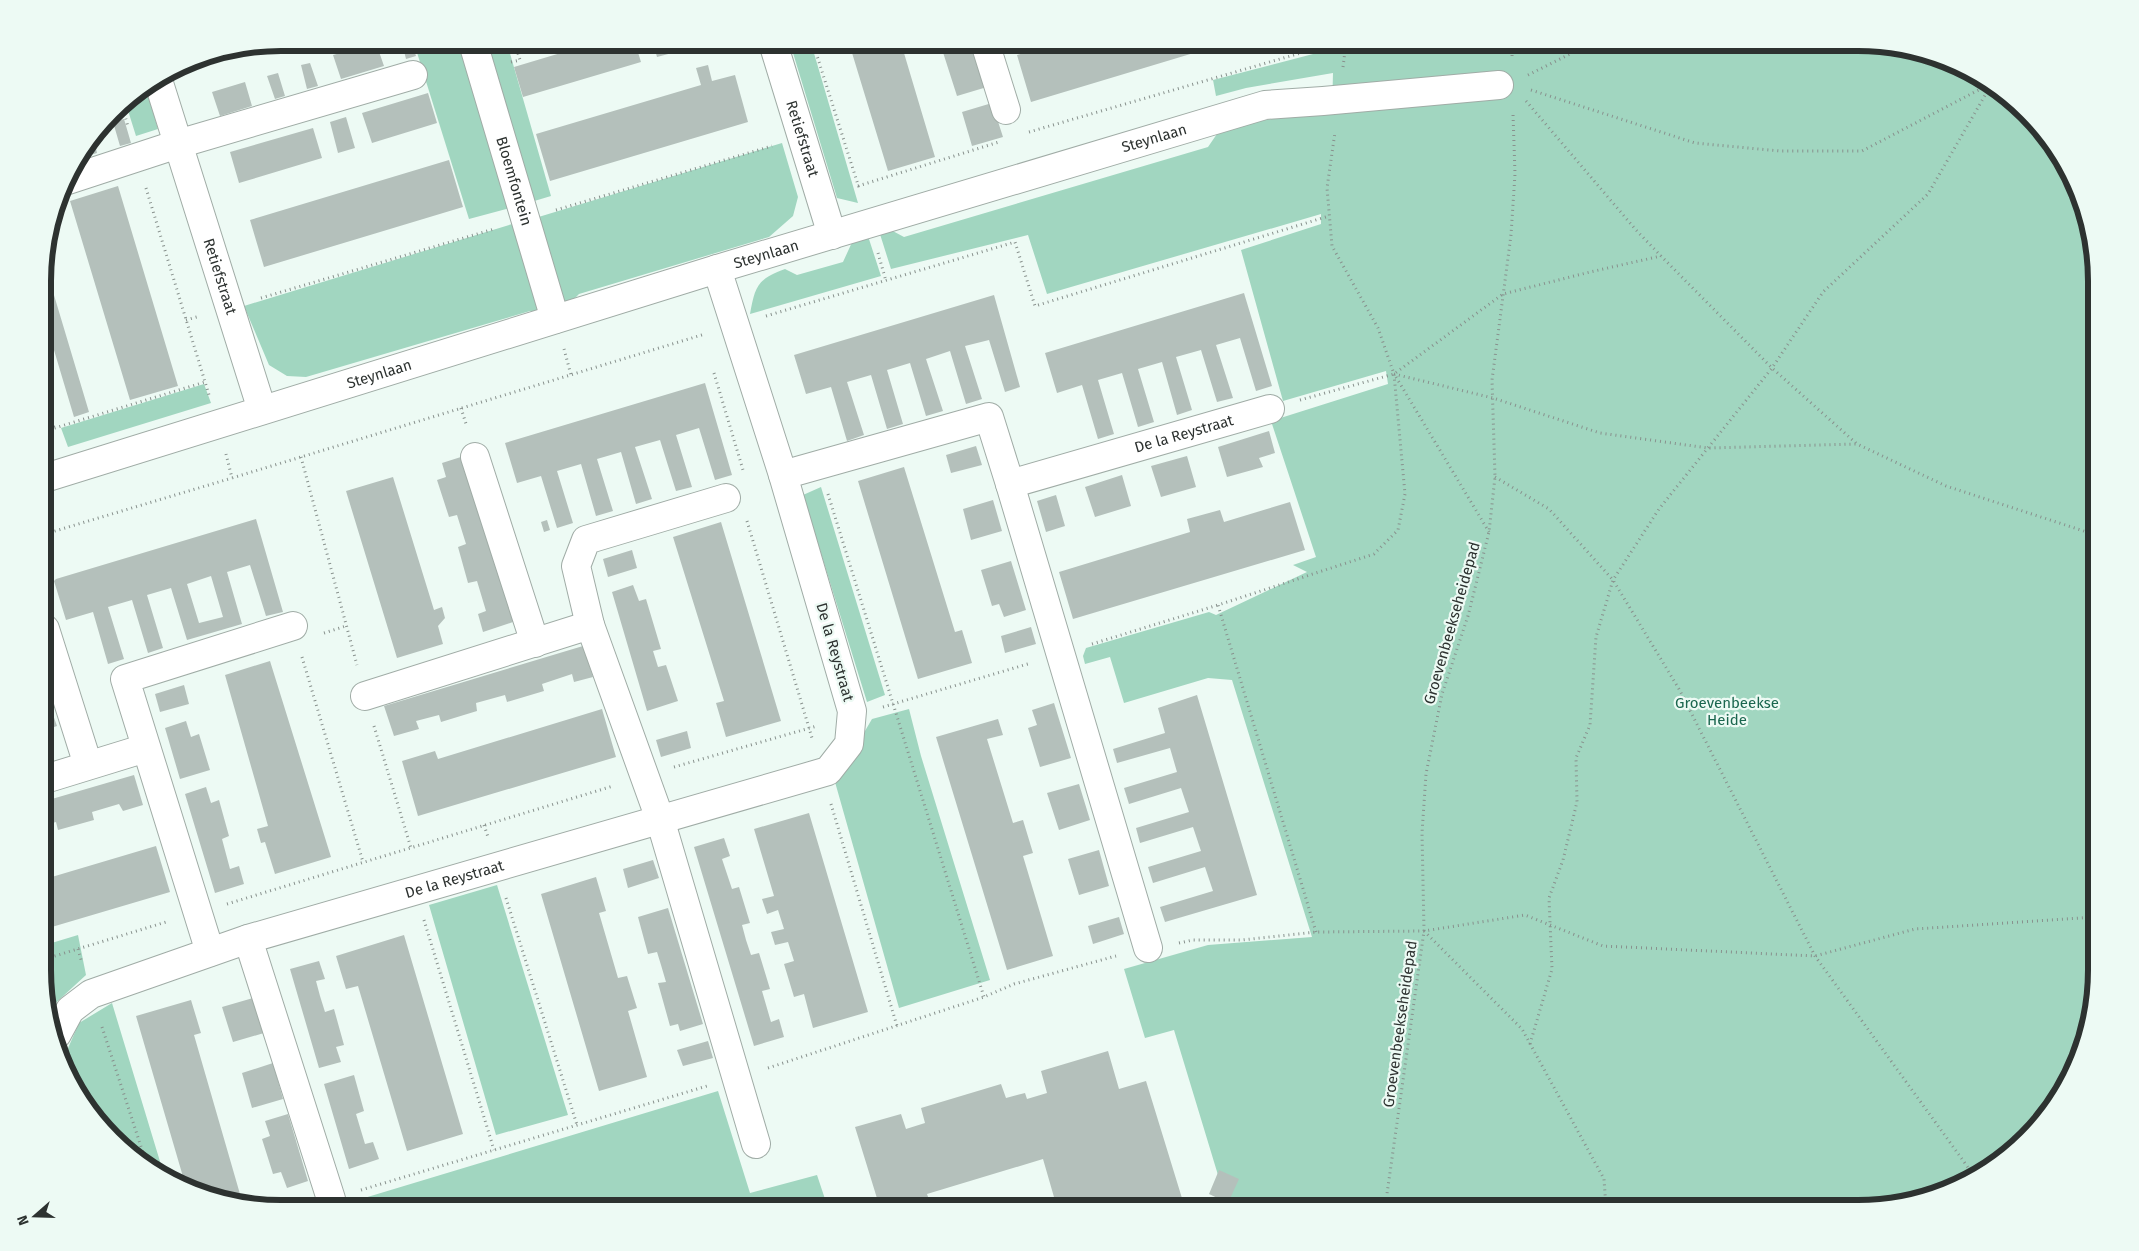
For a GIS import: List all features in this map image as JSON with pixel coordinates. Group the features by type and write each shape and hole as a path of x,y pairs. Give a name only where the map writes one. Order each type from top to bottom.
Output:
{"street":[{"name":"Bloemfontein","path":"476,51 555,319"},
{"name":"Retiefstraat","path":"776,51 832,235"},
{"path":"988,51 1006,110"},
{"path":"76,178 178,144 413,74"},
{"name":"Steynlaan","path":"51,476 716,269 1265,105 1499,85"},
{"name":"Retiefstraat","path":"160,86 262,410"},
{"name":"De la Reystraat","path":"59,1030 70,1010 91,994 248,939 828,771 849,744 852,711 784,475 716,269"},
{"name":"De la Reystraat","path":"1010,484 1270,408"},
{"path":"784,475 989,417 1148,948"},
{"path":"475,457 535,643"},
{"path":"726,498 586,540 576,566 590,625 660,819 756,1144"},
{"path":"365,696 590,625"},
{"path":"210,952 125,679 293,626"},
{"path":"51,651 88,765"},
{"path":"51,777 146,748"},
{"path":"248,939 331,1200"}],"path":[{"path":"816,51 869,223"},
{"path":"1023,134 1305,51"},
{"path":"1344,51 1331,100 1327,188 1332,246 1378,328 1394,374 1489,532"},
{"path":"1512,51 1512,59"},
{"path":"1527,75 1574,51"},
{"path":"1530,90 1695,143 1780,151 1862,151 1984,89"},
{"path":"1530,1044 1552,969 1549,898 1563,860 1576,802 1576,758 1590,725 1596,637 1613,580 1659,509 1772,368 1823,292 1928,194 1987,91"},
{"path":"1524,98 1636,230 1661,256 1772,368 1857,444 1946,486 2088,532"},
{"name":"Groevenbeekseheidepad","path":"1386,1200 1424,930 1422,833 1426,774 1442,694 1468,616 1489,532 1495,477 1492,380 1511,235 1515,174 1512,111"},
{"path":"858,186 1005,140"},
{"path":"137,158 218,424 232,478"},
{"path":"51,532 1015,242 1035,306 1329,216"},
{"path":"1270,408 1394,374 1503,294 1661,256"},
{"path":"702,335 705,344"},
{"path":"713,372 744,474"},
{"path":"1394,374 1493,398 1600,433 1708,448 1857,444"},
{"path":"851,717 1061,654 1374,554 1398,530 1405,494 1394,374"},
{"path":"51,429 205,382"},
{"path":"51,417 54,428"},
{"path":"301,457 365,696 411,848"},
{"path":"819,465 984,997"},
{"path":"1495,477 1549,509 1613,580 1679,689 1815,956 1970,1170"},
{"path":"726,498 737,485 897,1026"},
{"path":"1218,605 1316,932"},
{"path":"293,626 362,862"},
{"path":"51,957 809,728"},
{"path":"484,825 577,1125"},
{"path":"404,850 494,1150"},
{"path":"331,1200 737,1077 984,997 1014,984 1148,948 1193,940 1242,940 1316,932 1424,930 1525,915 1603,946 1815,956 1915,929 2088,918"},
{"path":"1424,930 1522,1029 1604,1179 1605,1200"},
{"path":"91,994 143,1154"}],"green space":[{"path":"416,51 469,51 517,206 469,219"},
{"path":"483,51 509,51 551,196 531,202"},
{"path":"792,51 813,51 858,203 837,198"},
{"name":"Groevenbeekse Heide","path":"1335,51 1858,51 1888,53 1932,63 1960,75 1986,90 2010,108 2031,129 2057,166 2076,207 2080,221 2086,251 2088,281 2088,970 2086,1000 2076,1044 2064,1072 2049,1098 2031,1122 2010,1143 1973,1169 1932,1188 1918,1192 1888,1198 1858,1200 1226,1200 1174,1030 1145,1038 1124,969 1208,945 1312,937 1232,680 1208,678 1124,703 1110,657 1085,664 1083,656 1086,648 1209,612 1216,615 1307,572 1293,565 1316,557 1271,421 1388,384 1386,371 1283,401 1241,250 1321,224 1321,214 1047,294 1028,235 891,269 879,231 889,229 904,237 1208,147 1219,131 1265,120 1332,110 1333,73 1246,88 1216,96 1213,80 1313,54 1334,53"},
{"path":"148,94 158,129 136,136 128,109"},
{"path":"782,143 798,197 793,216 769,237 579,294 569,304 558,307 532,219"},
{"path":"522,221 549,311 537,314 530,311 306,377 287,376 269,365 244,306"},
{"path":"867,233 881,276 750,314 756,291 768,276 785,269 797,275 843,262 854,238"},
{"path":"204,384 211,403 68,447 61,428"},
{"path":"821,487 885,695 867,702 803,495"},
{"path":"909,709 921,756 990,980 899,1008 835,782 872,719"},
{"path":"497,885 568,1115 496,1135 429,905"},
{"path":"78,935 86,975 54,1005 51,970 51,943"},
{"path":"112,1003 161,1166 129,1143 108,1122 82,1085 66,1052 79,1023"},
{"path":"718,1091 750,1193 817,1175 825,1200 358,1200"}],"building":[{"path":"347,51 379,51 384,66 341,79 333,55"},
{"path":"404,51 414,51 416,56 406,59"},
{"path":"567,51 638,51 641,62 523,97 514,67"},
{"path":"655,51 671,51 672,53 657,57"},
{"path":"851,51 903,51 935,157 888,171"},
{"path":"943,51 976,51 987,87 957,96"},
{"path":"1031,51 1200,51 1031,102 1017,55"},
{"path":"310,63 318,86 307,89 301,65"},
{"path":"708,65 712,81 735,75 748,122 550,181 536,134 701,85 696,68"},
{"path":"278,73 285,96 275,99 267,76"},
{"path":"245,82 252,106 220,116 212,92"},
{"path":"428,93 437,123 372,143 362,113"},
{"path":"992,103 1003,137 972,146 962,112"},
{"path":"346,117 355,148 338,153 330,122"},
{"path":"124,119 131,143 120,146 114,124"},
{"path":"313,128 322,158 239,183 230,152"},
{"path":"95,146 97,153 88,156"},
{"path":"449,160 463,207 264,267 250,220"},
{"path":"118,186 178,386 130,400 70,201"},
{"path":"51,285 89,412 74,417 51,340"},
{"path":"1244,293 1272,386 1256,391 1240,338 1216,345 1233,398 1217,402 1201,350 1176,357 1192,410 1177,415 1162,362 1138,369 1154,422 1138,427 1122,373 1098,380 1114,434 1098,439 1082,385 1057,393 1045,353"},
{"path":"994,295 1020,387 1005,392 989,340 965,346 982,399 966,404 950,351 926,359 943,411 926,416 910,363 887,370 903,424 887,429 871,375 847,382 864,435 847,441 831,387 806,394 794,355"},
{"path":"705,383 732,475 715,480 699,428 676,435 692,487 676,491 660,440 635,447 652,499 636,504 621,452 597,459 613,511 596,516 581,464 557,471 573,523 557,528 541,476 517,483 505,443"},
{"path":"1269,431 1275,453 1259,458 1263,467 1227,477 1218,447"},
{"path":"976,446 982,465 951,473 946,455"},
{"path":"464,456 513,622 483,632 478,614 486,611 477,581 468,583 458,547 466,544 457,515 449,517 437,480 446,477 442,463"},
{"path":"1187,456 1196,487 1161,497 1151,466"},
{"path":"904,467 955,632 962,630 972,663 918,679 858,481"},
{"path":"1122,475 1131,506 1095,517 1085,487"},
{"path":"393,477 434,610 442,607 445,618 438,626 443,644 397,658 346,491"},
{"path":"1056,495 1065,526 1046,532 1037,501"},
{"path":"993,500 1002,531 971,540 963,509"},
{"path":"1290,502 1305,550 1073,619 1059,572 1190,532 1187,519 1220,510 1224,522"},
{"path":"256,519 283,612 266,616 250,565 227,572 242,624 187,640 171,588 147,595 163,648 148,653 132,600 108,607 124,659 108,664 93,612 66,620 54,581","holes":["211,576 223,617 199,623 187,584"]},
{"path":"547,520 550,530 544,532 541,522"},
{"path":"721,522 781,721 726,737 716,703 724,701 673,537"},
{"path":"632,550 637,568 608,577 603,559"},
{"path":"1011,561 1026,610 1004,617 999,604 992,606 981,570"},
{"path":"633,585 639,601 646,599 661,649 653,651 658,667 666,665 678,701 647,711 612,592"},
{"path":"1031,627 1036,644 1005,653 1001,636"},
{"path":"583,646 593,677 574,682 572,674 542,684 544,691 507,702 505,695 476,703 477,711 441,722 439,715 416,721 419,729 394,736 384,706"},
{"path":"270,661 331,857 275,874 265,842 261,843 257,829 268,826 225,675"},
{"path":"184,685 189,704 160,712 155,694"},
{"path":"1197,695 1257,895 1165,922 1160,907 1213,891 1205,867 1153,883 1148,867 1201,851 1193,827 1140,843 1136,828 1189,812 1181,788 1129,804 1124,788 1177,772 1170,748 1117,763 1113,749 1165,733 1158,708"},
{"path":"1054,703 1071,758 1040,767 1028,728 1037,725 1032,710"},
{"path":"602,709 616,757 418,816 402,761 435,751 438,759"},
{"path":"51,712 57,726 51,728"},
{"path":"998,719 1003,735 987,739 1013,823 1023,820 1033,853 1023,856 1053,956 1007,970 936,737"},
{"path":"186,721 191,737 199,734 210,770 180,779 165,728"},
{"path":"687,731 691,748 661,757 656,740"},
{"path":"134,775 143,805 123,811 119,804 92,812 94,820 58,830 56,822 51,823 51,799"},
{"path":"1079,784 1090,820 1059,830 1047,793"},
{"path":"206,787 211,803 219,800 229,836 222,839 230,869 239,866 244,884 215,893 185,794"},
{"path":"809,813 868,1012 813,1028 804,994 794,997 784,964 794,961 788,942 775,945 771,932 784,929 778,910 767,914 762,899 774,896 754,829"},
{"path":"724,838 730,856 722,859 732,889 739,887 750,923 742,925 746,940 751,955 759,953 770,989 762,991 771,1022 779,1019 784,1037 754,1046 694,847"},
{"path":"156,846 170,892 51,927 51,877"},
{"path":"1099,850 1109,886 1079,895 1068,859"},
{"path":"653,860 659,878 628,888 623,869"},
{"path":"596,877 606,911 599,913 618,978 627,976 637,1008 628,1011 647,1077 599,1091 541,894"},
{"path":"668,908 703,1024 680,1031 678,1024 670,1026 658,983 666,982 657,952 648,954 638,917"},
{"path":"1119,917 1124,934 1093,944 1088,926"},
{"path":"404,935 463,1134 407,1151 358,986 346,989 336,956"},
{"path":"319,961 325,979 316,981 320,996 325,1012 334,1009 344,1045 336,1047 341,1062 319,1068 290,969"},
{"path":"253,998 264,1033 233,1042 222,1007"},
{"path":"191,1000 201,1033 194,1035 241,1196 207,1188 183,1178 136,1016"},
{"path":"708,1041 713,1058 683,1066 677,1050"},
{"path":"1108,1051 1119,1089 1146,1081 1183,1200 1055,1200 1043,1159 927,1194 929,1200 878,1200 855,1127 901,1114 906,1129 925,1123 921,1108 1001,1084 1006,1098 1025,1093 1027,1099 1047,1093 1041,1071"},
{"path":"273,1063 283,1099 252,1108 242,1073"},
{"path":"354,1075 364,1111 356,1114 365,1144 373,1142 379,1159 349,1169 324,1084"},
{"path":"288,1114 308,1181 287,1188 281,1172 273,1174 262,1139 270,1136 265,1121"},
{"path":"1219,1170 1239,1179 1229,1200 1222,1200 1209,1194"}]}
